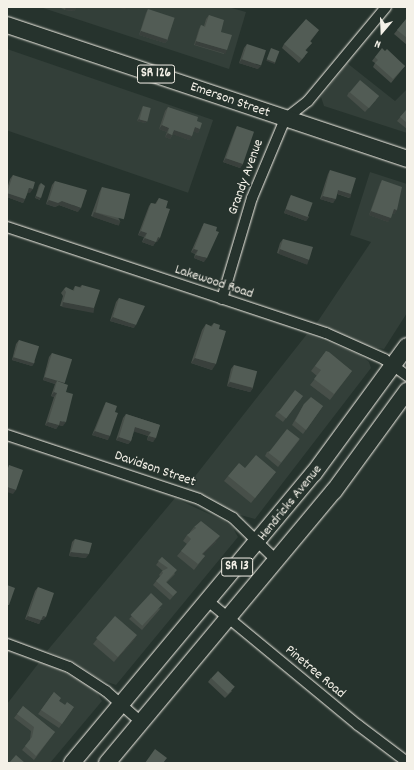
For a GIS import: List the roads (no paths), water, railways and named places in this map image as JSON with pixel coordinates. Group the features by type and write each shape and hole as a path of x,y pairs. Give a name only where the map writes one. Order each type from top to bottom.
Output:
{"main road":[{"name":"Emerson Street","path":"7,25 407,159"},
{"name":"Hendricks Avenue","path":"72,763 258,542 314,473 407,346"},
{"name":"Hendricks Avenue","path":"107,763 334,491 407,391"}],"street":[{"name":"Grandy Avenue","path":"222,299 252,198 285,119 308,101 386,7"},
{"name":"Lakewood Road","path":"7,227 332,335 393,365 407,376"},
{"name":"Davidson Street","path":"7,435 199,498 233,518 277,561"},
{"name":"Pinetree Road","path":"208,601 358,725 407,762"},
{"path":"7,644 69,667 122,704 141,722"}]}
